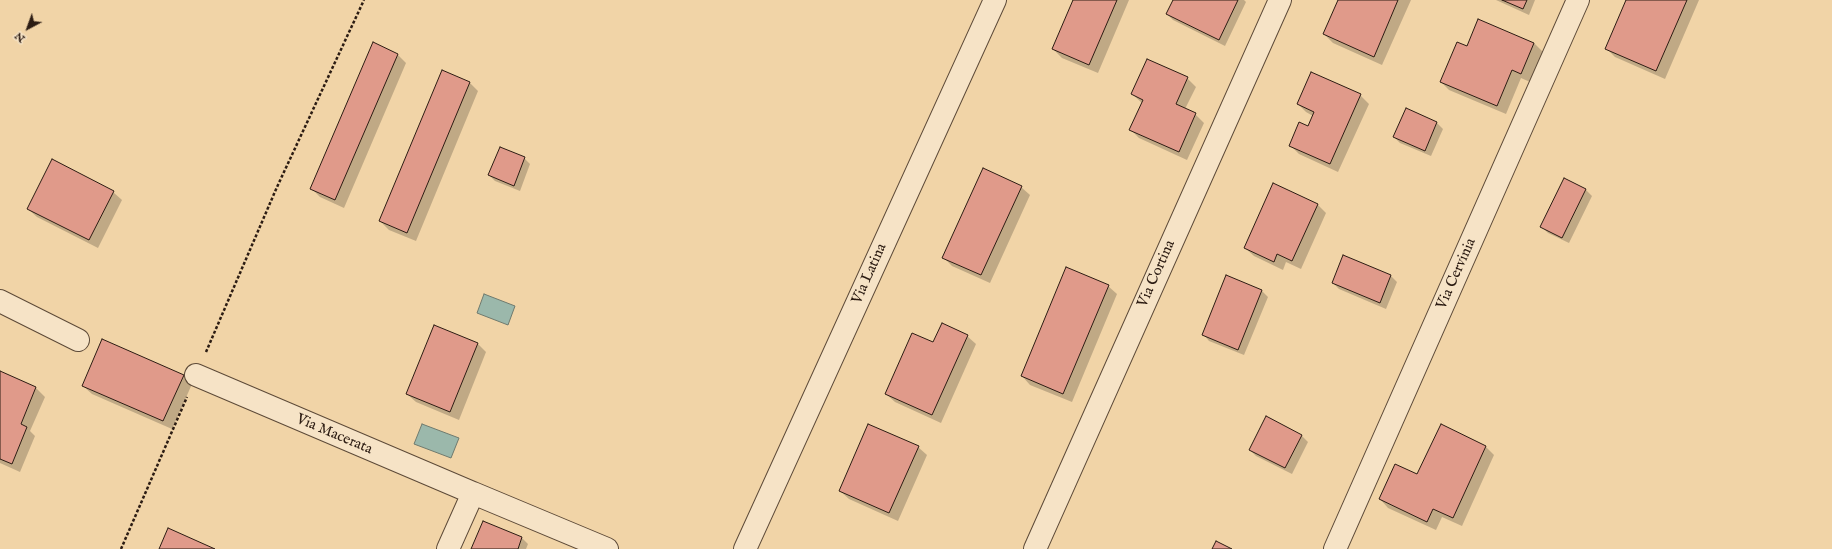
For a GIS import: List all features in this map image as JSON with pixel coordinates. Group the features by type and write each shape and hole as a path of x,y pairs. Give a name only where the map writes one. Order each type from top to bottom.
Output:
{"street":[{"name":"Via Latina","path":"745,549 995,0"},
{"name":"Via Cortina","path":"1035,549 1280,0"},
{"name":"Via Cervinia","path":"1335,549 1578,0"},
{"path":"0,301 78,340"},
{"name":"Via Macerata","path":"196,375 607,549"},
{"path":"448,549 472,493"}],"path":[{"path":"121,549 278,187 364,0"}],"shaded area":[{"path":"484,294 515,306 508,325 477,313"},
{"path":"422,424 459,438 451,458 414,444"}],"building":[{"path":"1073,0 1117,0 1089,65 1052,49"},
{"path":"1173,0 1238,0 1219,40 1166,14"},
{"path":"1338,0 1398,0 1374,57 1323,34"},
{"path":"1502,0 1527,0 1523,9"},
{"path":"1626,0 1687,0 1656,71 1605,49"},
{"path":"1478,19 1534,43 1521,74 1512,70 1497,106 1440,82 1457,42 1467,46"},
{"path":"373,42 398,54 335,200 310,189"},
{"path":"1147,59 1188,77 1176,104 1196,113 1179,152 1129,130 1143,100 1131,94"},
{"path":"442,70 470,82 407,233 379,221"},
{"path":"1311,72 1361,94 1330,164 1289,146 1299,122 1308,126 1314,112 1297,104"},
{"path":"1406,108 1437,122 1425,151 1393,137"},
{"path":"500,147 525,157 514,186 488,175"},
{"path":"52,159 114,191 89,240 27,209"},
{"path":"983,168 1022,186 981,275 942,258"},
{"path":"1564,178 1586,189 1562,238 1540,227"},
{"path":"1273,183 1318,204 1292,261 1277,254 1274,262 1244,248"},
{"path":"1343,255 1391,275 1380,303 1332,283"},
{"path":"1066,267 1109,285 1063,394 1021,376"},
{"path":"1226,275 1262,290 1238,350 1202,335"},
{"path":"942,323 968,335 932,415 885,394 912,333 933,342"},
{"path":"434,325 478,343 450,412 406,394"},
{"path":"102,339 184,375 163,421 82,386"},
{"path":"0,371 36,387 21,424 27,427 12,464 0,459"},
{"path":"1266,416 1302,435 1285,468 1249,450"},
{"path":"868,424 919,446 889,513 839,491"},
{"path":"1441,424 1486,446 1453,518 1433,509 1427,522 1379,499 1395,464 1417,474"},
{"path":"483,521 522,537 518,549 471,549"},
{"path":"168,528 215,549 159,549"},
{"path":"1216,541 1232,549 1212,549"}]}
